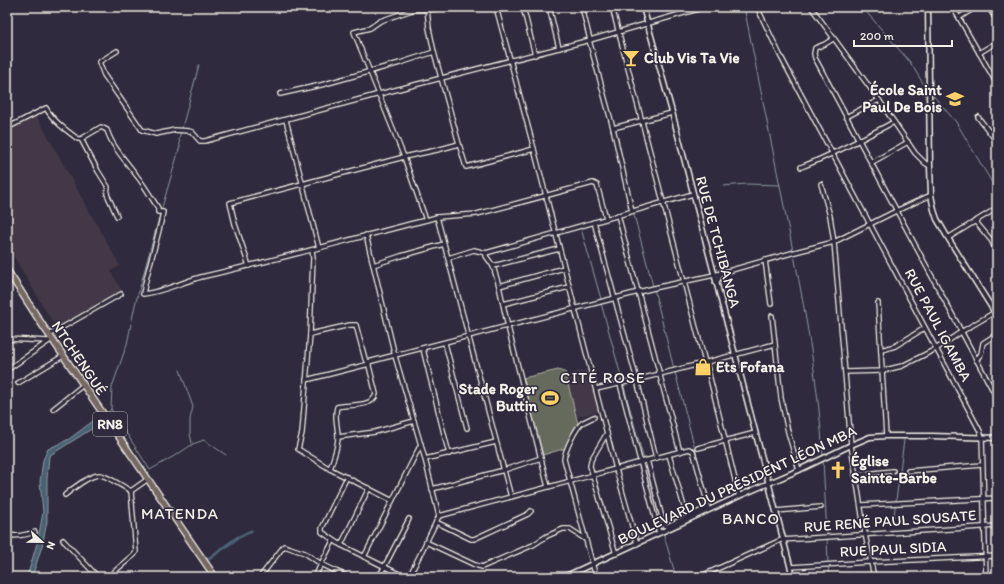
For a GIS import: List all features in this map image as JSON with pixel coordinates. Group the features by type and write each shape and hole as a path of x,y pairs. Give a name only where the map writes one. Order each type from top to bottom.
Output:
{"main road":[{"name":"NTCHENGUÉ","path":"7,270 50,338 215,577"}],"street":[{"path":"426,220 404,157 354,32 370,28 380,21 412,10 442,7"},
{"path":"496,7 616,469 637,544"},
{"path":"523,7 535,55"},
{"path":"549,7 559,48"},
{"path":"582,7 613,128 632,211"},
{"path":"612,7 662,203 726,440 739,496"},
{"name":"RUE DE TCHIBANGA","path":"643,7 736,354 793,577"},
{"path":"117,51 99,62 104,75 142,130 156,134 181,130 192,132 200,141 205,142 535,55 705,7"},
{"name":"RUE PAUL IGAMBA","path":"757,7 780,55 980,430 982,437"},
{"path":"811,7 908,142 922,160 930,166"},
{"path":"845,372 881,371 902,366 936,349 961,332 996,314 937,219 931,195 928,96 928,7"},
{"path":"960,17 976,7"},
{"path":"989,7 997,20"},
{"path":"426,9 428,28 434,52 466,167 534,149"},
{"path":"955,11 960,17 997,84"},
{"path":"833,39 816,48 814,54 896,211 997,398"},
{"path":"979,53 997,42"},
{"path":"280,94 321,85 434,52"},
{"path":"846,116 879,100"},
{"path":"7,128 46,108 64,128 80,139 108,187 108,194 117,216"},
{"path":"613,128 672,113"},
{"path":"978,117 997,142"},
{"path":"286,120 319,248"},
{"path":"801,167 894,122"},
{"path":"80,139 101,127 108,130 109,136 146,187 158,208 158,212 163,212 147,272 143,294 191,280 437,217 477,214 593,183 597,185 606,218"},
{"path":"871,163 908,142"},
{"path":"249,266 243,244 235,224 230,203 459,144"},
{"path":"821,184 830,216 834,242 851,445 865,534 874,577"},
{"path":"448,258 474,250 486,252 693,194"},
{"path":"306,380 468,336 508,327 834,242 931,195"},
{"path":"948,238 997,208"},
{"path":"618,215 680,452"},
{"path":"437,217 510,497"},
{"path":"975,221 991,240 997,252"},
{"path":"594,222 637,380 656,458"},
{"path":"366,235 395,356 421,444 439,516 409,577"},
{"path":"373,265 444,244"},
{"path":"493,266 559,249"},
{"path":"312,250 314,258 310,334 302,433 298,449 330,469 391,500"},
{"path":"486,252 486,256 493,266 504,304 508,327 548,487"},
{"path":"765,260 770,304"},
{"path":"499,286 564,268"},
{"path":"716,283 722,272"},
{"path":"504,304 569,287"},
{"path":"7,370 50,338 121,294"},
{"path":"878,303 886,436"},
{"path":"772,316 781,398 788,432 799,470"},
{"path":"310,334 356,325 364,359 368,363 375,387 376,397 372,402 337,407 336,423 338,437 335,455 330,469"},
{"path":"881,350 894,346 925,328"},
{"path":"7,334 9,340 50,338"},
{"path":"976,360 981,354 983,343 997,334"},
{"path":"445,343 467,428"},
{"path":"596,389 637,380 775,344"},
{"path":"423,349 449,454"},
{"path":"18,383 63,356"},
{"path":"439,516 644,461 669,455 689,449 693,451 708,505 706,509 667,526 663,524 644,461 622,383"},
{"path":"53,409 83,385"},
{"path":"594,417 580,425 564,455 564,459 596,577"},
{"path":"338,437 375,432 414,421"},
{"path":"607,433 590,462 616,554"},
{"path":"698,448 755,433"},
{"name":"BOULEVARD DU PRÉSIDENT LÉON MBA","path":"564,577 616,554 688,518 768,484 870,437 997,438"},
{"path":"982,437 986,577"},
{"path":"425,460 496,442"},
{"path":"364,557 391,500 421,444"},
{"path":"669,455 688,518"},
{"path":"432,489 504,470 541,458"},
{"path":"644,461 661,532"},
{"path":"908,471 982,465"},
{"path":"855,474 893,471"},
{"path":"65,495 79,484 95,476 102,475 131,492"},
{"path":"347,477 322,528 324,534 340,545 405,577"},
{"path":"131,492 148,479"},
{"path":"340,545 369,488"},
{"path":"108,577 136,552 131,492"},
{"path":"861,504 997,498"},
{"path":"776,511 821,507"},
{"path":"436,522 474,539 528,514 531,511"},
{"path":"379,577 409,519"},
{"name":"RUE RENÉ PAUL SOUSATE","path":"699,577 778,541 997,526"},
{"path":"426,542 482,567 533,545 547,536 563,529 570,529 585,539"},
{"path":"7,535 24,536 35,532"},
{"path":"63,540 98,577"},
{"path":"315,577 333,541"},
{"path":"260,577 284,546 304,553 321,564 348,577"},
{"name":"RUE PAUL SIDIA","path":"791,567 997,556"}],"shaded area":[{"path":"36,115 120,266 111,271 122,291 56,328 7,245 7,132"},
{"path":"589,369 600,411 576,417 566,375"}],"green space":[{"name":"Stade Roger Buttin","path":"558,370 565,372 578,424 566,448 543,455 523,378"}],"water":[{"path":"101,415 104,421 49,456 47,479 47,522 42,546 32,577 27,577 38,540 43,512 40,482 43,460 48,449 69,439"}],"waterway":[{"path":"744,7 793,251"},
{"path":"862,7 910,62 927,90"},
{"path":"182,128 199,65"},
{"path":"931,93 956,122 997,191"},
{"path":"161,211 180,146 179,139 181,131"},
{"path":"723,186 747,184 780,185"},
{"path":"111,409 112,387 127,344 135,305 160,214"},
{"path":"634,215 653,286"},
{"path":"582,232 601,299"},
{"path":"794,255 812,355 819,406 823,457"},
{"path":"654,289 674,369"},
{"path":"601,303 644,460"},
{"path":"180,370 193,407 190,419 190,434 192,443"},
{"path":"675,372 711,506"},
{"path":"107,413 111,409 150,470 193,444 204,440 226,455"},
{"path":"894,516 904,440"},
{"path":"823,460 827,535"},
{"path":"645,463 663,529"},
{"path":"207,560 237,538 251,531"},
{"path":"663,532 676,577"},
{"path":"827,538 828,563"},
{"path":"828,566 829,577"}],"place":[{"name":"Club Vis Ta Vie","path":"631,58"},
{"name":"École Saint Paul De Bois","path":"955,99"},
{"name":"Ets Fofana","path":"703,367"},
{"name":"Stade Roger Buttin","path":"550,398"},
{"name":"Église Sainte-Barbe","path":"838,470"}],"district":[{"name":"CITÉ ROSE","path":"603,377"},
{"name":"MATENDA","path":"180,513"},
{"name":"BANCO","path":"751,518"}]}
